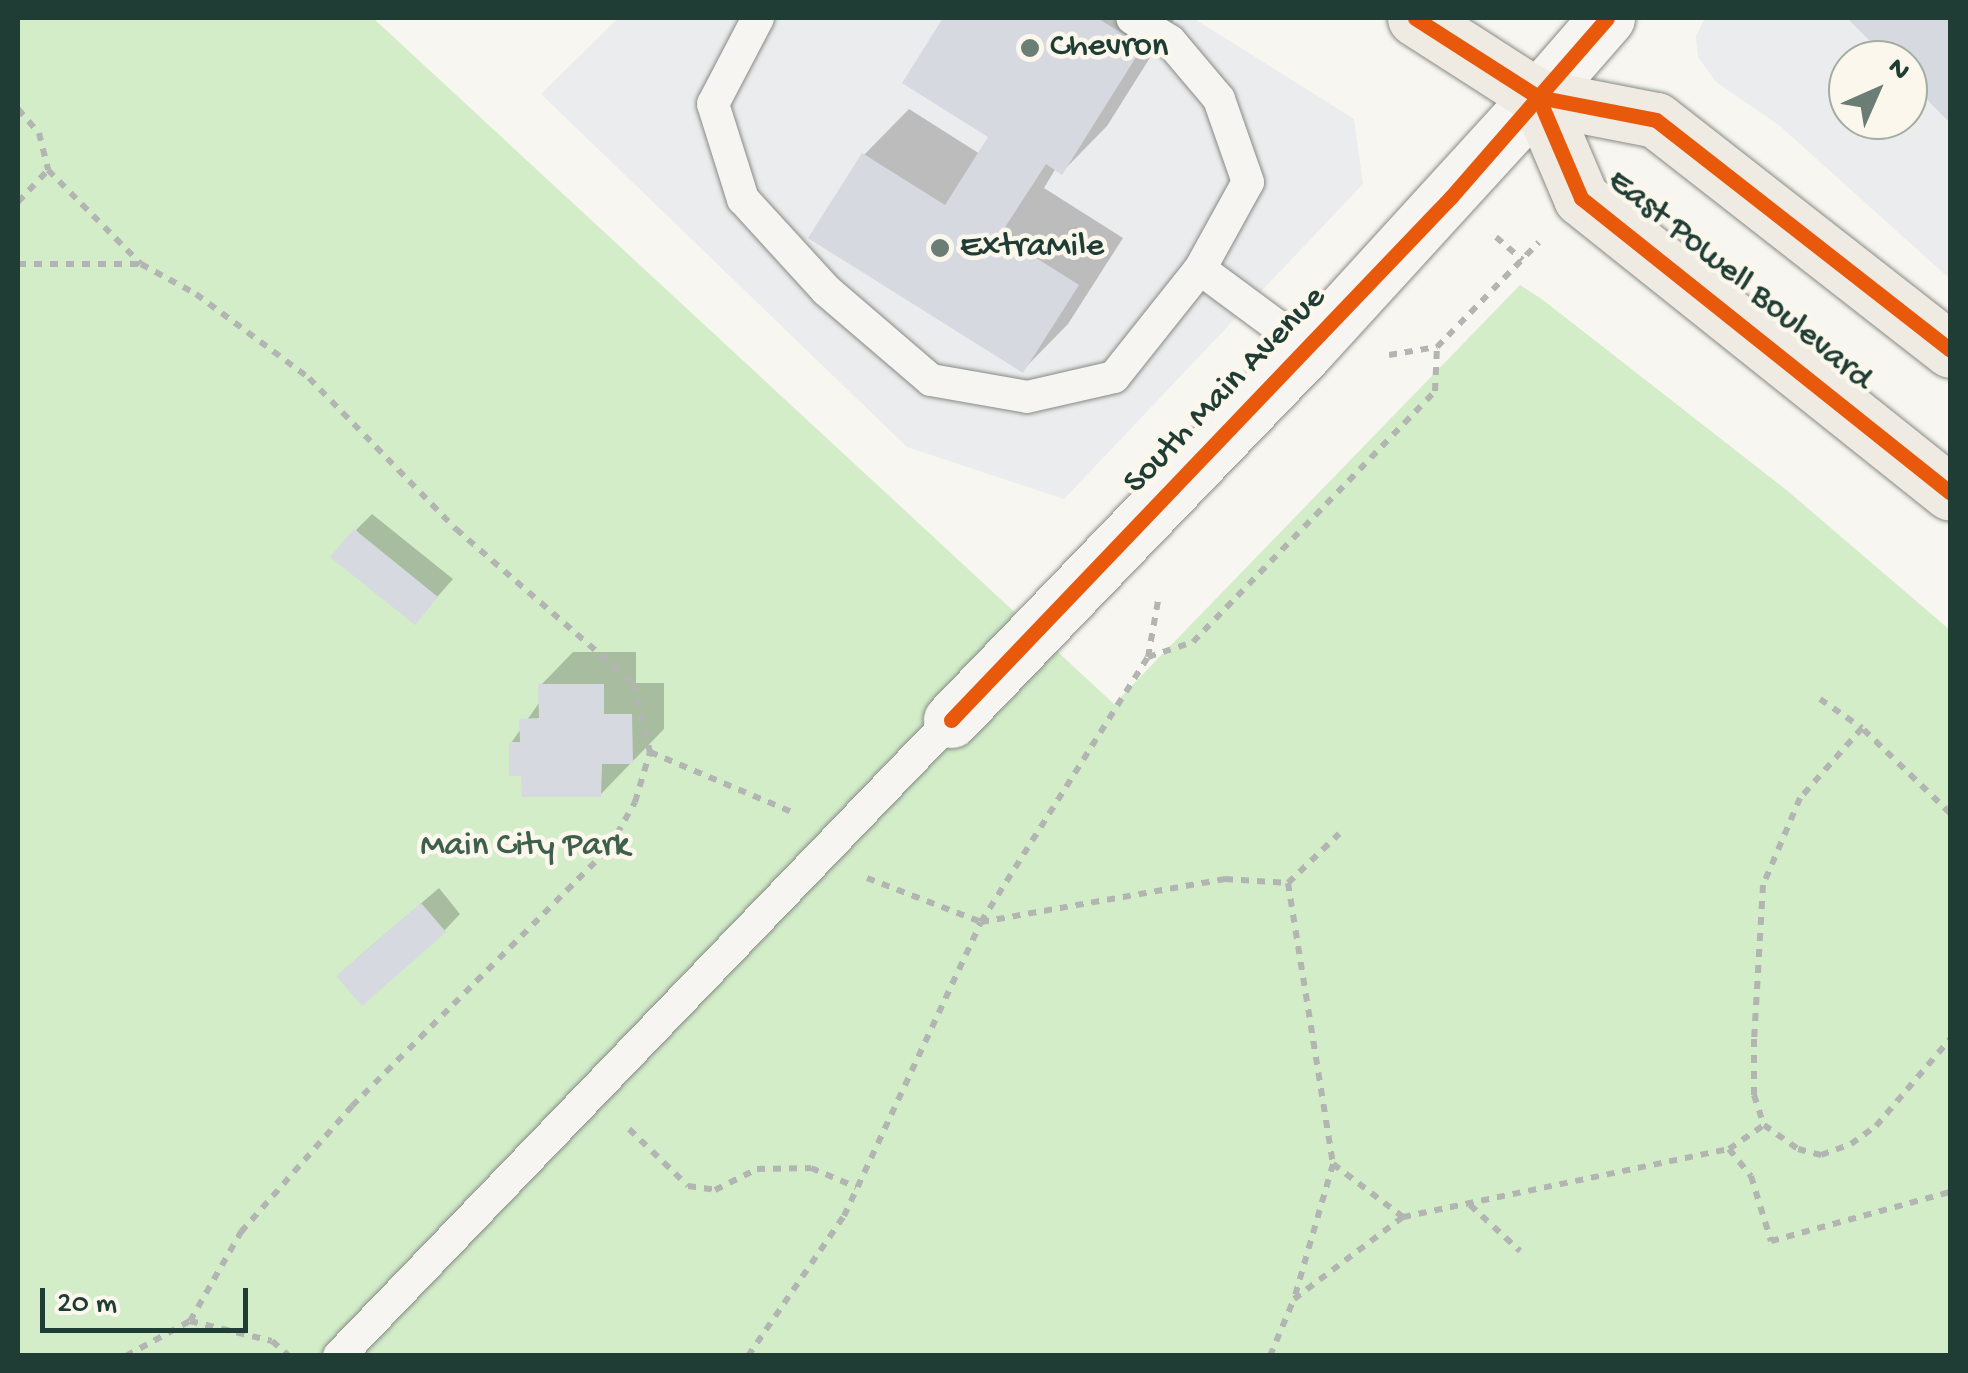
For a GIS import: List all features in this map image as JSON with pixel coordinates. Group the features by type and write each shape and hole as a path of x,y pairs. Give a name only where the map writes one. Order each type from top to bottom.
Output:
{"main road":[{"path":"1415,18 1538,97"},
{"name":"East Powell Boulevard","path":"1538,97 1581,198 1841,398 1950,493"},
{"name":"East Powell Boulevard","path":"1538,97 1656,120 1950,350"}],"street":[{"name":"South Main Avenue","path":"951,720 1308,349 1608,18"}],"lane":[{"path":"758,18 714,104 743,199 826,290 931,380 1027,397 1114,377 1200,270 1248,182 1219,98 1170,41 1132,18"},
{"path":"1200,270 1308,349"},
{"path":"339,1356 951,720"}],"path":[{"path":"18,109 39,132 48,170 141,264 196,294 309,378 456,529 633,683 650,752 636,802 610,848 352,1106 241,1232 190,1321 126,1356"},
{"path":"18,202 48,170"},
{"path":"748,1356 844,1216 980,922 1148,657 1193,642 1435,391 1437,348 1581,198"},
{"path":"18,264 141,264"},
{"path":"1820,699 1862,728 1950,813"},
{"path":"1862,728 1800,798 1762,885 1754,1094 1764,1125 1798,1150 1821,1155 1851,1144 1876,1126 1950,1039"},
{"path":"650,752 785,808 869,880 980,922 1225,878 1288,883 1339,834"},
{"path":"1270,1356 1294,1299 1333,1164 1288,883"},
{"path":"590,1092 688,1186 715,1190 757,1169 811,1168 856,1187"},
{"path":"1294,1299 1403,1218 1729,1149 1764,1125"},
{"path":"1729,1149 1752,1176 1771,1241 1950,1192"},
{"path":"1333,1164 1403,1218"},
{"path":"1470,1204 1520,1252"},
{"path":"190,1321 272,1342 288,1356"}],"shaded area":[{"path":"618,18 1193,18 1354,119 1363,184 1064,499 907,447 541,94"},
{"path":"1705,18 1950,18 1950,279 1780,126 1716,82 1698,57 1696,36"}],"green space":[{"name":"Main City Park","path":"18,18 373,18 1114,704 1520,285 1543,300 1784,488 1950,630 1950,1355 18,1355"}],"building":[{"path":"943,18 1097,18 1143,46 1062,175 1046,164 1000,235 1079,285 1023,373 808,238 862,153 945,205 988,137 902,83"},
{"path":"1847,18 1950,18 1950,123 1928,100 1928,40 1869,40"},
{"path":"354,529 438,597 415,625 330,557"},
{"path":"538,684 604,684 604,714 632,714 633,764 602,764 601,797 522,797 521,776 509,776 509,742 520,742 519,719 539,718"},
{"path":"421,903 446,932 362,1006 336,976"}],"cycle path":[{"path":"1415,18 1538,97 1656,120 1950,350"},
{"path":"951,720 1451,197 1607,18"},
{"path":"1538,97 1581,198 1950,493"}],"place":[{"name":"Chevron","path":"1030,48"},
{"name":"ExtraMile","path":"940,248"}]}
